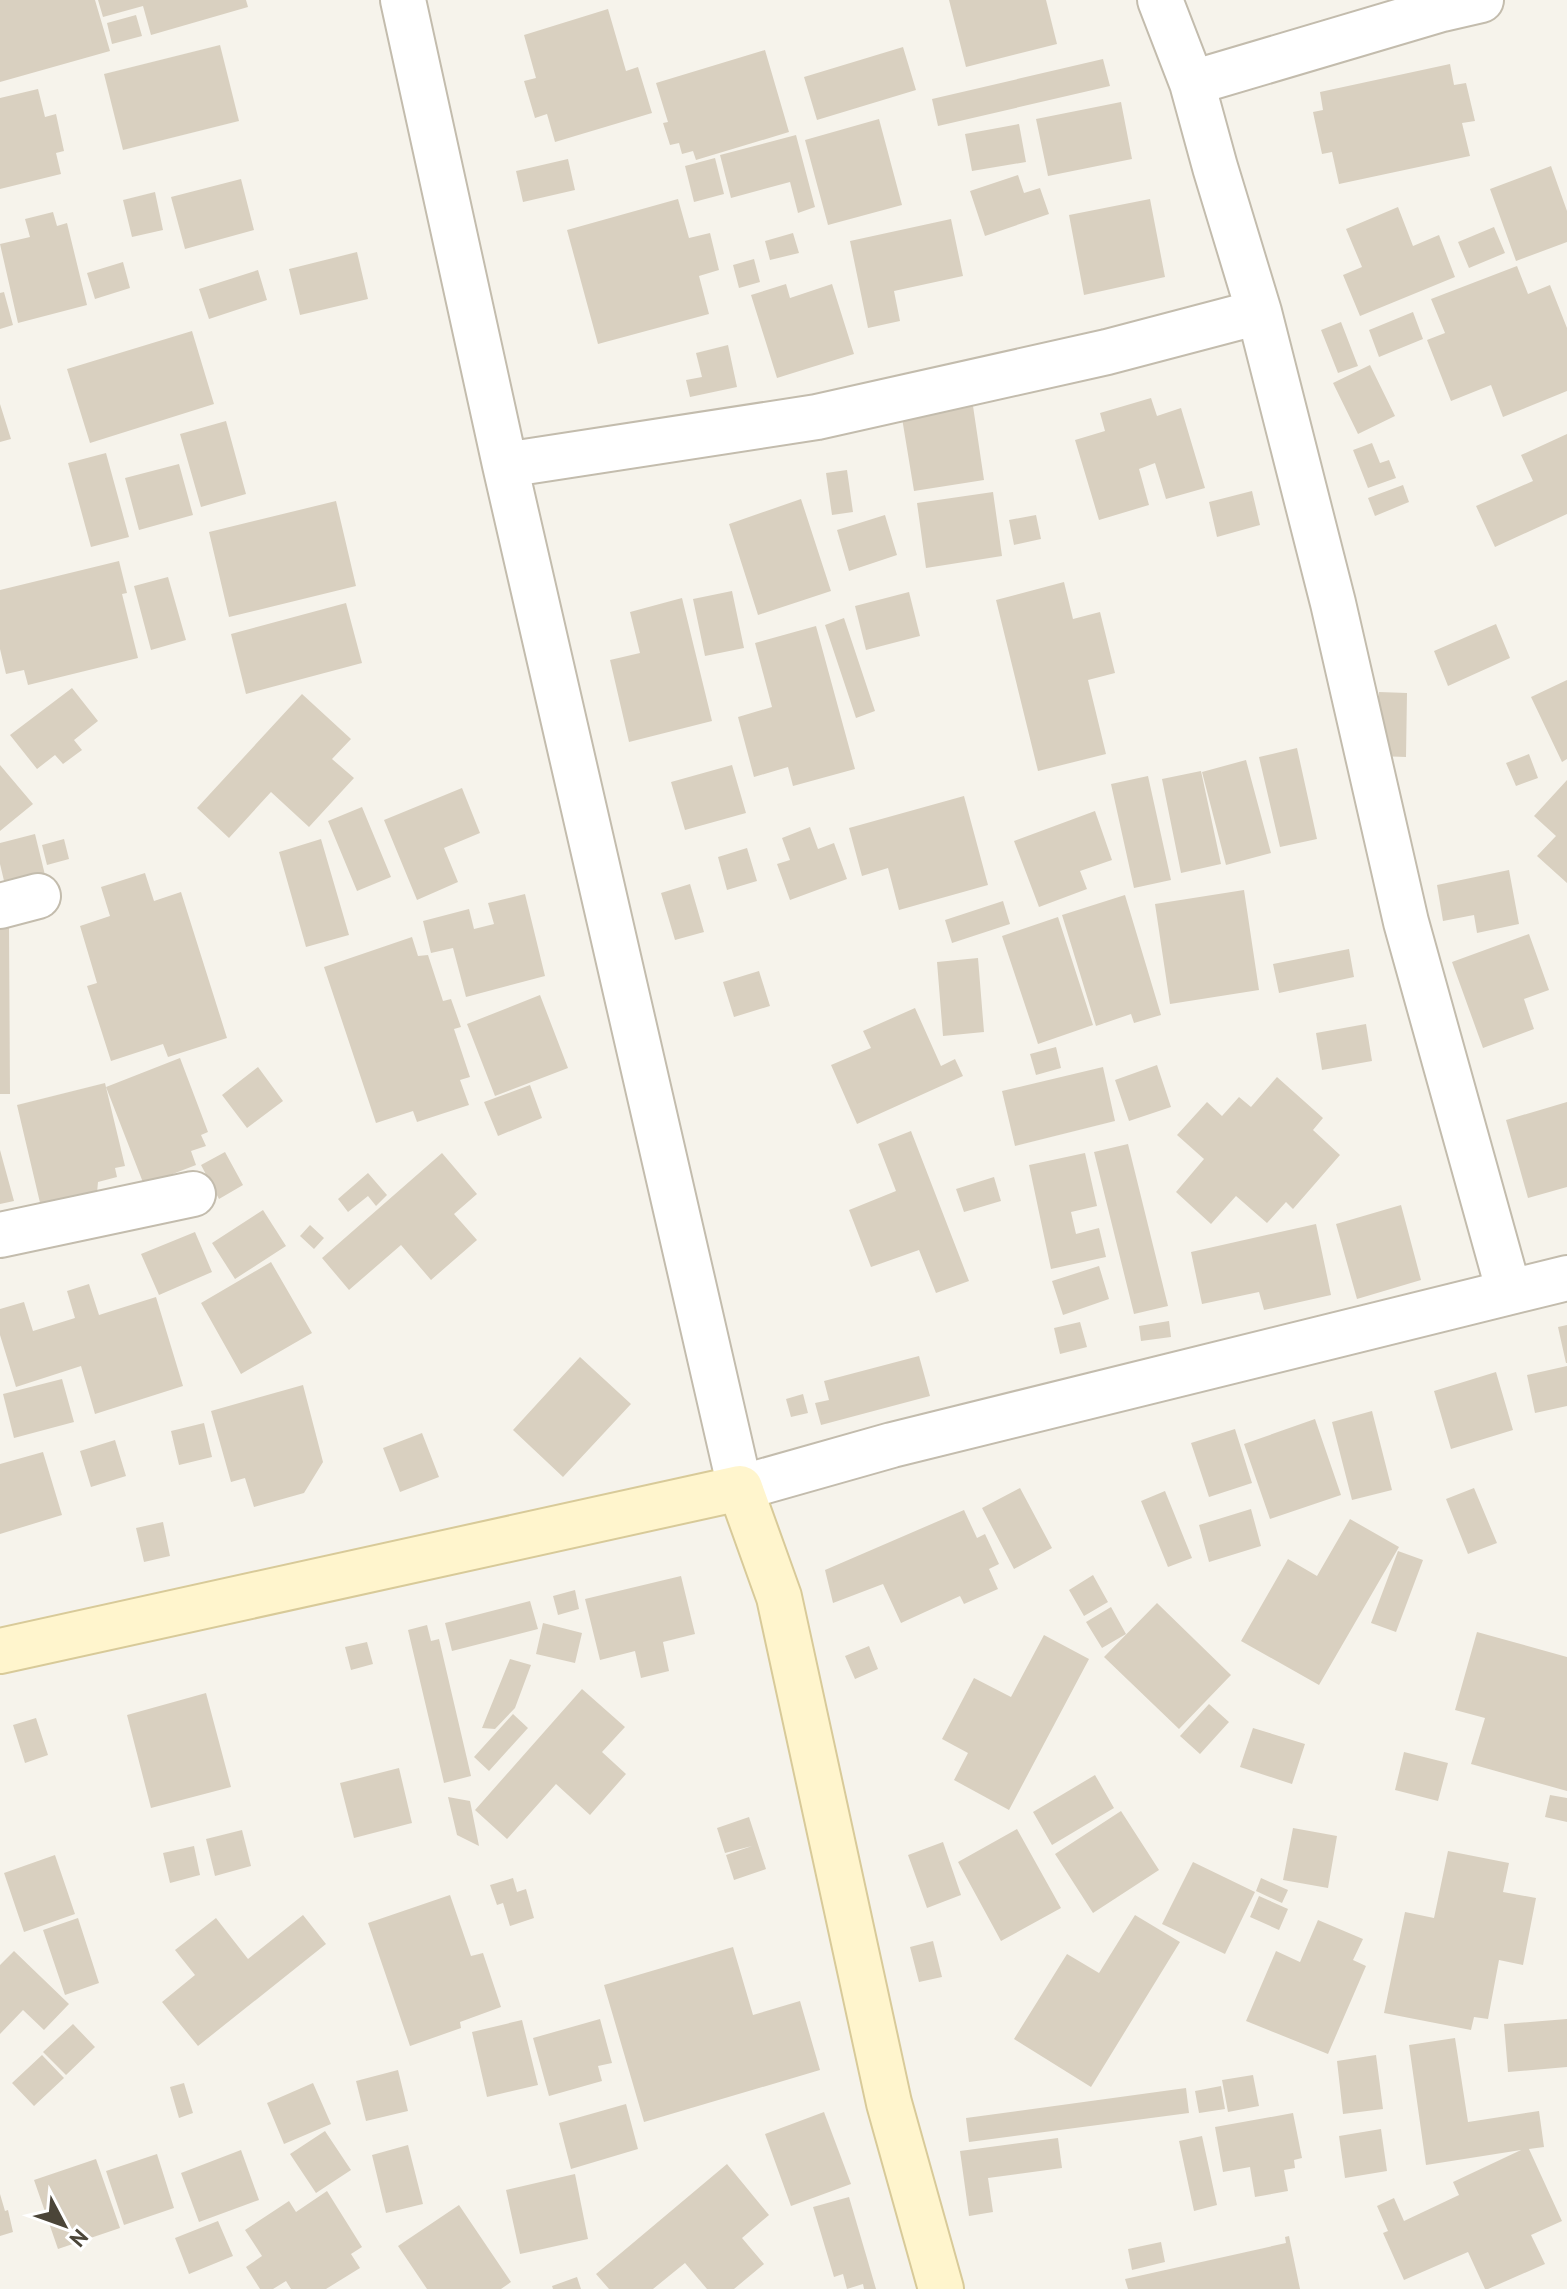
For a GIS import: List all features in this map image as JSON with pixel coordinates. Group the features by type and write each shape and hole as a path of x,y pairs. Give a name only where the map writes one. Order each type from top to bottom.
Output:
{"street":[{"path":"403,0 505,465 740,1488 779,1597 889,2103 941,2289"},
{"path":"1160,0 1192,83 1259,312 1333,603 1406,922 1509,1292"},
{"path":"1192,83 1481,0"},
{"path":"505,465 817,417 1107,352 1259,312"},
{"path":"0,1235 193,1194"},
{"path":"0,1651 740,1488 892,1445 1567,1278"}],"building":[{"path":"0,0 95,0 110,51 0,82"},
{"path":"98,0 246,0 248,7 151,35 143,6 103,17"},
{"path":"949,0 1046,0 1057,44 966,67"},
{"path":"608,9 626,71 638,67 652,113 555,142 547,114 535,118 524,81 536,78 524,35"},
{"path":"136,15 142,36 112,44 107,23"},
{"path":"220,45 239,121 123,150 104,74"},
{"path":"903,47 916,90 817,120 804,77"},
{"path":"765,50 789,132 696,160 693,151 682,154 679,143 670,145 663,123 668,122 656,83"},
{"path":"1103,59 1110,86 938,126 932,99"},
{"path":"1450,64 1454,85 1466,83 1475,121 1462,123 1470,156 1339,184 1332,152 1322,154 1313,112 1323,110 1320,92"},
{"path":"38,89 45,117 56,114 64,151 56,153 61,174 0,189 0,98"},
{"path":"1121,102 1132,159 1048,176 1036,119"},
{"path":"879,119 902,205 828,225 805,140"},
{"path":"1019,124 1026,162 972,171 965,134"},
{"path":"796,135 815,207 798,213 790,182 731,198 720,155"},
{"path":"715,158 724,194 694,202 685,166"},
{"path":"568,159 575,190 523,202 516,171"},
{"path":"1551,166 1567,211 1567,242 1516,261 1490,189"},
{"path":"1018,175 1024,193 1040,188 1049,214 985,236 970,191"},
{"path":"241,179 254,230 185,249 171,197"},
{"path":"155,192 163,230 132,237 123,200"},
{"path":"678,199 689,238 710,233 719,270 699,276 709,314 598,344 567,230"},
{"path":"1150,199 1165,277 1084,295 1069,215"},
{"path":"1398,207 1413,246 1439,235 1455,277 1360,316 1343,275 1362,267 1346,229"},
{"path":"53,212 57,226 67,223 87,305 18,323 0,244 30,237 25,219"},
{"path":"951,219 963,276 894,291 900,321 868,328 850,241"},
{"path":"1494,227 1505,253 1469,268 1458,242"},
{"path":"793,233 799,253 770,260 765,241"},
{"path":"357,252 368,299 300,315 289,269"},
{"path":"754,259 760,282 739,288 733,265"},
{"path":"123,262 130,288 95,299 87,273"},
{"path":"1517,266 1528,294 1550,285 1567,328 1567,391 1503,417 1491,385 1451,401 1427,340 1445,333 1431,299"},
{"path":"258,270 267,300 209,319 199,289"},
{"path":"786,284 790,298 832,284 854,354 777,378 751,295"},
{"path":"4,292 13,325 0,329 0,293"},
{"path":"1413,312 1423,339 1379,357 1369,330"},
{"path":"1341,322 1358,366 1338,373 1321,330"},
{"path":"192,331 214,404 90,443 67,369"},
{"path":"728,345 737,387 690,397 686,380 702,377 696,353"},
{"path":"1370,365 1395,416 1358,434 1333,383"},
{"path":"1151,398 1157,416 1181,408 1205,488 1166,499 1155,463 1139,469 1149,505 1099,520 1075,440 1105,431 1100,413"},
{"path":"0,404 11,439 0,442"},
{"path":"973,406 984,480 914,491 902,418"},
{"path":"226,421 246,494 201,507 180,434"},
{"path":"1567,434 1567,514 1495,547 1476,506 1533,481 1521,455"},
{"path":"1372,443 1380,463 1389,460 1396,478 1368,488 1353,450"},
{"path":"106,453 129,537 91,547 68,463"},
{"path":"179,464 193,515 139,530 125,478"},
{"path":"847,470 853,512 832,515 826,473"},
{"path":"1403,485 1409,502 1375,516 1368,498"},
{"path":"1252,491 1260,525 1217,537 1209,502"},
{"path":"993,492 1002,556 926,568 917,503"},
{"path":"801,499 831,591 758,615 729,524"},
{"path":"336,501 356,586 229,617 209,532"},
{"path":"885,515 897,555 849,571 837,530"},
{"path":"1036,515 1041,539 1014,545 1009,520"},
{"path":"119,561 127,593 122,594 138,658 28,685 24,670 6,674 0,649 0,590"},
{"path":"168,577 186,640 151,650 134,586"},
{"path":"1064,582 1073,619 1100,612 1115,673 1088,680 1106,754 1038,771 996,600"},
{"path":"732,591 744,648 705,656 693,599"},
{"path":"909,592 920,636 866,650 855,606"},
{"path":"682,598 712,721 629,742 610,660 640,653 630,612"},
{"path":"346,603 362,663 246,694 231,634"},
{"path":"844,618 875,711 856,718 825,625"},
{"path":"1496,624 1510,658 1448,686 1434,651"},
{"path":"816,626 855,769 793,786 788,767 754,777 738,717 772,707 755,643"},
{"path":"1567,680 1567,759 1562,762 1531,697"},
{"path":"72,688 98,721 74,740 82,750 63,764 55,755 37,769 10,735"},
{"path":"1379,692 1407,693 1406,757 1378,756"},
{"path":"302,694 351,739 332,759 354,778 309,827 271,792 229,838 197,808"},
{"path":"1297,748 1317,839 1280,847 1259,757"},
{"path":"1529,754 1538,778 1516,786 1506,763"},
{"path":"1246,760 1271,853 1226,865 1202,772"},
{"path":"0,765 33,804 0,831"},
{"path":"732,765 746,813 685,830 671,782"},
{"path":"1201,771 1221,864 1181,873 1162,779"},
{"path":"1148,776 1171,880 1134,888 1111,784"},
{"path":"1567,780 1567,883 1537,856 1556,836 1534,816"},
{"path":"462,788 480,833 444,848 458,882 417,900 384,820"},
{"path":"964,796 988,885 899,910 888,868 862,876 849,828"},
{"path":"362,807 391,877 357,891 328,821"},
{"path":"1095,811 1112,860 1080,871 1087,889 1039,907 1014,841"},
{"path":"810,827 818,849 834,843 847,879 790,900 777,864 790,860 782,838"},
{"path":"35,834 45,875 5,885 0,864 0,843"},
{"path":"64,839 69,859 47,865 42,845"},
{"path":"321,839 349,935 306,947 279,852"},
{"path":"747,848 757,881 727,890 718,857"},
{"path":"1509,870 1519,924 1477,933 1474,915 1443,921 1437,885"},
{"path":"145,873 154,901 181,892 227,1038 168,1057 163,1044 111,1061 87,986 97,983 80,926 110,916 101,887"},
{"path":"690,884 704,932 675,940 661,893"},
{"path":"1244,890 1259,990 1170,1004 1155,904"},
{"path":"525,894 545,976 466,997 453,948 431,953 423,921 469,909 474,929 494,924 488,903"},
{"path":"1125,895 1161,1015 1134,1023 1131,1014 1096,1026 1062,915"},
{"path":"1003,901 1010,924 952,943 945,920"},
{"path":"1058,917 1093,1025 1038,1044 1002,936"},
{"path":"0,926 9,926 10,1094 0,1094"},
{"path":"1529,934 1549,990 1524,999 1534,1029 1483,1048 1452,962"},
{"path":"412,937 418,956 428,955 443,1001 451,999 461,1027 454,1029 470,1077 460,1080 469,1105 417,1122 413,1111 376,1123 324,967"},
{"path":"1349,949 1354,977 1279,993 1273,964"},
{"path":"978,958 984,1032 943,1036 937,962"},
{"path":"759,971 770,1006 734,1017 723,982"},
{"path":"540,995 568,1068 495,1096 467,1024"},
{"path":"915,1008 941,1066 955,1059 963,1076 857,1124 831,1065 871,1048 863,1031"},
{"path":"1366,1024 1372,1061 1322,1070 1316,1033"},
{"path":"1056,1047 1061,1068 1036,1075 1030,1054"},
{"path":"180,1058 208,1132 201,1135 206,1146 191,1151 196,1165 144,1185 106,1087"},
{"path":"1157,1065 1171,1107 1129,1121 1115,1080"},
{"path":"258,1067 283,1101 247,1128 222,1095"},
{"path":"1103,1067 1115,1121 1015,1146 1002,1091"},
{"path":"1277,1077 1323,1118 1313,1130 1340,1155 1293,1209 1286,1202 1267,1223 1236,1196 1211,1224 1176,1192 1204,1159 1177,1135 1207,1102 1222,1116 1239,1097 1251,1107"},
{"path":"105,1083 125,1166 115,1168 117,1177 98,1182 97,1193 41,1207 17,1105"},
{"path":"530,1085 542,1118 498,1136 484,1102"},
{"path":"1567,1102 1567,1187 1528,1198 1506,1120"},
{"path":"911,1131 969,1281 936,1293 919,1250 871,1267 849,1210 896,1191 878,1144"},
{"path":"1128,1144 1168,1306 1134,1314 1094,1152"},
{"path":"0,1150 14,1201 0,1204"},
{"path":"225,1152 243,1185 219,1199 201,1165"},
{"path":"442,1153 477,1194 454,1214 477,1240 431,1280 401,1245 349,1290 322,1258"},
{"path":"1085,1153 1097,1206 1071,1212 1076,1234 1099,1228 1106,1257 1051,1269 1029,1165"},
{"path":"368,1173 387,1195 376,1206 368,1196 348,1212 338,1199"},
{"path":"994,1177 1001,1201 964,1212 956,1189"},
{"path":"1401,1205 1421,1280 1357,1299 1336,1224"},
{"path":"263,1210 286,1246 235,1279 212,1243"},
{"path":"1316,1224 1331,1295 1264,1310 1259,1292 1202,1304 1191,1252"},
{"path":"310,1225 324,1238 314,1249 300,1236"},
{"path":"195,1232 212,1272 159,1295 141,1254"},
{"path":"271,1262 312,1333 241,1374 201,1303"},
{"path":"1099,1266 1109,1299 1063,1315 1052,1281"},
{"path":"89,1284 99,1315 156,1297 183,1386 95,1414 81,1366 16,1387 0,1335 0,1309 24,1302 33,1331 75,1318 67,1291"},
{"path":"1169,1321 1171,1337 1141,1341 1139,1326"},
{"path":"1080,1322 1087,1347 1060,1354 1054,1328"},
{"path":"1567,1325 1567,1363 1566,1363 1558,1327"},
{"path":"919,1356 930,1396 821,1425 815,1403 829,1400 824,1381"},
{"path":"580,1357 631,1404 563,1477 513,1430"},
{"path":"1567,1366 1567,1406 1535,1413 1527,1375"},
{"path":"1496,1372 1513,1430 1451,1449 1434,1391"},
{"path":"62,1379 74,1422 14,1438 3,1394"},
{"path":"303,1385 323,1462 304,1493 254,1507 245,1478 231,1482 211,1411"},
{"path":"803,1394 808,1413 791,1417 786,1399"},
{"path":"1372,1411 1392,1490 1352,1500 1332,1422"},
{"path":"1315,1419 1341,1495 1270,1519 1244,1444"},
{"path":"204,1423 212,1457 179,1465 171,1431"},
{"path":"1235,1429 1252,1483 1209,1497 1191,1443"},
{"path":"422,1433 439,1477 400,1492 383,1448"},
{"path":"115,1440 126,1476 91,1487 80,1451"},
{"path":"43,1452 62,1515 0,1534 0,1464"},
{"path":"1020,1488 1052,1548 1014,1569 982,1508"},
{"path":"1474,1488 1497,1543 1468,1554 1446,1499"},
{"path":"1165,1491 1192,1558 1168,1567 1141,1501"},
{"path":"1251,1509 1261,1546 1209,1562 1199,1525"},
{"path":"964,1510 977,1538 985,1534 999,1564 989,1569 998,1589 964,1604 960,1596 901,1623 883,1584 833,1603 825,1570"},
{"path":"1350,1519 1399,1547 1319,1685 1241,1641 1288,1559 1317,1576"},
{"path":"163,1522 170,1556 144,1562 136,1528"},
{"path":"1398,1551 1423,1560 1396,1632 1371,1623"},
{"path":"1093,1575 1108,1602 1084,1616 1069,1590"},
{"path":"681,1576 695,1634 663,1642 669,1671 641,1678 635,1651 600,1660 585,1599"},
{"path":"575,1590 579,1609 558,1615 553,1596"},
{"path":"530,1601 538,1629 452,1651 445,1623"},
{"path":"1157,1603 1231,1675 1179,1729 1104,1657"},
{"path":"1111,1607 1126,1634 1102,1648 1086,1622"},
{"path":"543,1623 582,1633 575,1663 536,1654"},
{"path":"427,1625 431,1641 439,1639 471,1776 444,1783 408,1630"},
{"path":"1477,1632 1567,1657 1567,1791 1471,1764 1485,1718 1455,1710"},
{"path":"1044,1635 1089,1659 1009,1810 954,1780 968,1753 942,1739 974,1678 1011,1697"},
{"path":"367,1642 373,1664 351,1670 345,1647"},
{"path":"869,1646 878,1669 855,1679 845,1656"},
{"path":"510,1659 531,1665 515,1708 495,1729 482,1728"},
{"path":"582,1689 625,1727 602,1752 626,1774 590,1815 556,1784 507,1839 475,1810"},
{"path":"206,1693 231,1787 151,1808 127,1715"},
{"path":"1209,1704 1229,1722 1200,1754 1180,1736"},
{"path":"513,1714 528,1728 489,1771 474,1757"},
{"path":"36,1718 48,1755 25,1763 13,1725"},
{"path":"1253,1728 1305,1744 1292,1784 1240,1767"},
{"path":"1404,1752 1448,1763 1438,1801 1395,1790"},
{"path":"399,1768 412,1823 354,1838 340,1783"},
{"path":"1095,1775 1114,1808 1052,1845 1033,1812"},
{"path":"1550,1795 1567,1798 1567,1822 1545,1817"},
{"path":"448,1797 470,1801 479,1846 457,1835"},
{"path":"1121,1811 1159,1870 1093,1913 1055,1854"},
{"path":"749,1817 766,1869 734,1880 726,1855 752,1846 725,1853 717,1828"},
{"path":"1293,1828 1337,1836 1328,1888 1283,1880"},
{"path":"1017,1829 1061,1908 1001,1941 958,1862"},
{"path":"242,1830 251,1866 215,1876 206,1839"},
{"path":"943,1842 961,1895 927,1908 908,1855"},
{"path":"194,1846 200,1875 170,1883 163,1853"},
{"path":"1448,1851 1509,1863 1503,1892 1536,1898 1523,1965 1499,1960 1488,2019 1474,2017 1471,2030 1384,2013 1405,1912 1434,1918"},
{"path":"55,1855 75,1914 24,1932 4,1873"},
{"path":"1193,1862 1255,1892 1225,1954 1162,1924"},
{"path":"513,1878 517,1892 526,1889 534,1918 510,1926 503,1903 497,1905 490,1885"},
{"path":"1261,1878 1288,1890 1282,1903 1256,1891"},
{"path":"450,1895 471,1956 483,1953 501,2007 460,2022 461,2028 410,2046 368,1923"},
{"path":"1259,1896 1288,1909 1279,1930 1250,1917"},
{"path":"303,1915 326,1944 198,2046 162,2002 195,1975 175,1950 216,1918 248,1959"},
{"path":"1135,1915 1180,1942 1091,2087 1014,2039 1067,1954 1099,1973"},
{"path":"78,1918 99,1983 65,1995 43,1930"},
{"path":"1318,1920 1363,1939 1353,1960 1366,1966 1328,2054 1246,2021 1276,1951 1300,1962"},
{"path":"933,1941 942,1977 919,1982 910,1947"},
{"path":"733,1947 753,2015 800,2001 820,2070 644,2122 604,1985"},
{"path":"14,1951 69,2004 44,2030 23,2010 0,2034 0,1965"},
{"path":"600,2019 612,2063 598,2066 602,2081 549,2096 533,2038"},
{"path":"1567,2019 1567,2067 1508,2072 1504,2024"},
{"path":"522,2020 538,2085 487,2097 472,2032"},
{"path":"73,2024 95,2047 66,2075 43,2052"},
{"path":"1455,2038 1468,2122 1539,2111 1544,2147 1529,2149 1562,2221 1531,2235 1545,2264 1488,2289 1485,2289 1468,2252 1404,2280 1383,2233 1388,2231 1377,2206 1394,2198 1404,2221 1459,2195 1453,2182 1521,2150 1426,2165 1409,2045"},
{"path":"42,2055 64,2078 34,2106 12,2083"},
{"path":"1376,2055 1383,2109 1343,2114 1337,2061"},
{"path":"398,2070 408,2111 366,2121 356,2081"},
{"path":"1253,2075 1259,2106 1228,2112 1222,2080"},
{"path":"184,2083 193,2113 179,2118 170,2087"},
{"path":"313,2083 331,2124 284,2144 267,2103"},
{"path":"1221,2086 1225,2109 1199,2113 1195,2091"},
{"path":"1186,2088 1189,2113 969,2142 966,2118"},
{"path":"626,2104 638,2149 571,2169 559,2123"},
{"path":"824,2112 851,2184 791,2206 765,2134"},
{"path":"1293,2113 1302,2158 1294,2160 1295,2168 1284,2170 1288,2191 1255,2197 1250,2167 1223,2172 1215,2127"},
{"path":"1381,2129 1387,2171 1345,2178 1339,2136"},
{"path":"325,2131 351,2170 316,2193 290,2154"},
{"path":"1202,2136 1217,2205 1194,2211 1179,2141"},
{"path":"1058,2138 1062,2168 988,2178 993,2212 969,2216 960,2151"},
{"path":"408,2145 423,2204 386,2213 372,2155"},
{"path":"241,2150 259,2200 199,2222 181,2173"},
{"path":"157,2154 174,2208 124,2225 106,2171"},
{"path":"96,2159 120,2228 58,2249 34,2180"},
{"path":"727,2164 769,2215 742,2238 764,2264 734,2289 707,2289 685,2263 653,2289 609,2289 596,2274"},
{"path":"575,2174 588,2239 520,2254 506,2190"},
{"path":"327,2191 362,2247 351,2254 360,2268 326,2289 291,2289 286,2281 273,2289 260,2289 246,2267 262,2256 245,2230 289,2201 296,2212"},
{"path":"0,2194 13,2232 0,2236"},
{"path":"849,2197 876,2289 864,2289 863,2284 847,2289 843,2274 834,2277 813,2207"},
{"path":"459,2205 511,2282 501,2289 427,2289 398,2246"},
{"path":"218,2221 233,2256 189,2274 175,2238"},
{"path":"1289,2236 1300,2289 1128,2289 1125,2279 1286,2243 1285,2237"},
{"path":"1161,2242 1165,2262 1132,2270 1128,2249"},
{"path":"577,2277 581,2289 553,2289 552,2286"}]}
